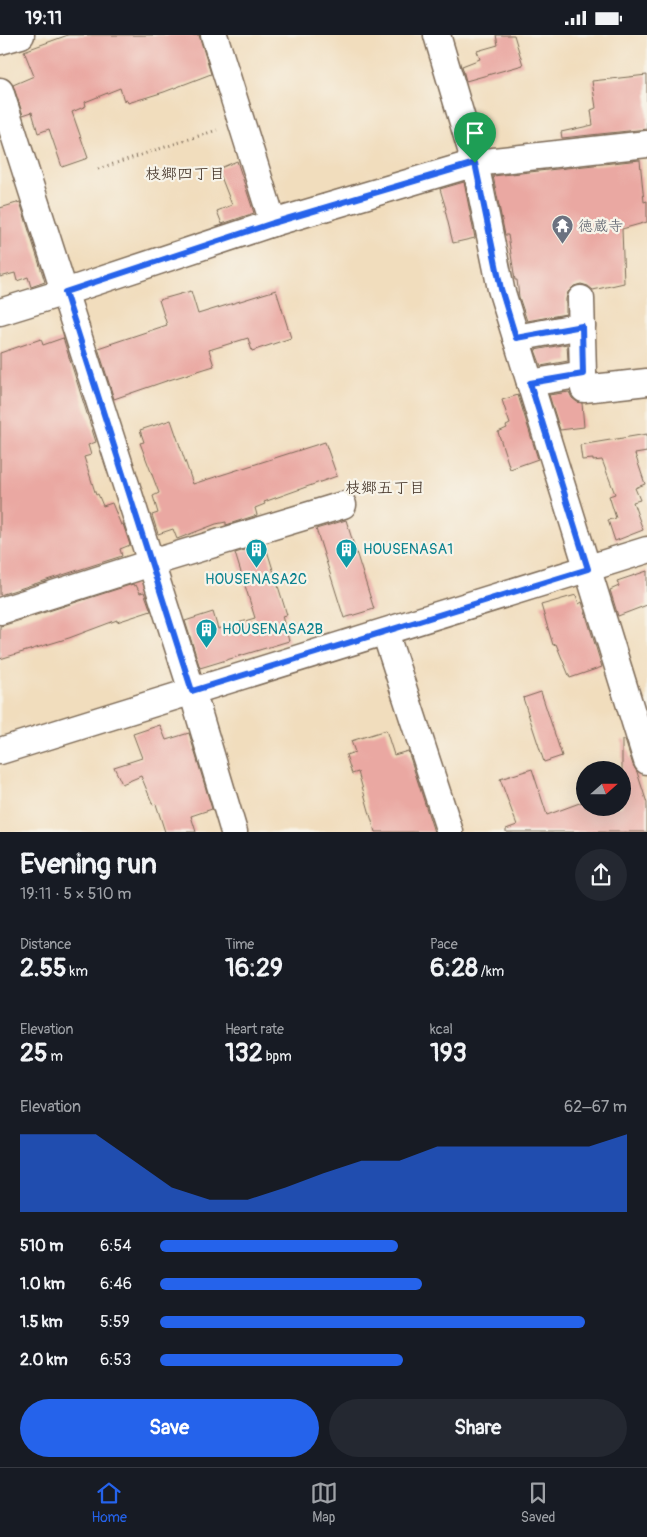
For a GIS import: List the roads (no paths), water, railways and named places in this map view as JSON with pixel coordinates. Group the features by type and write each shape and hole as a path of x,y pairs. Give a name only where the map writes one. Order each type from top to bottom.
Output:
{"street":[{"path":"0,41 21,35"},
{"path":"214,35 273,223"},
{"path":"436,35 475,163 501,289 647,761"},
{"path":"0,91 192,691 234,832"},
{"path":"0,312 273,223 475,163 647,144"},
{"path":"581,299 584,389 647,382"},
{"path":"516,338 582,326"},
{"path":"530,383 583,374"},
{"path":"0,611 343,505"},
{"path":"0,751 647,550"},
{"path":"385,632 450,832"}],"place":[{"name":"徳蔵寺","path":"562,245"},
{"name":"HOUSENASA1","path":"347,568"},
{"name":"HOUSENASA2C","path":"256,569"},
{"name":"HOUSENASA2B","path":"206,648"}],"district":[{"name":"枝郷四丁目","path":"185,174"},
{"name":"枝郷五丁目","path":"385,488"}]}
